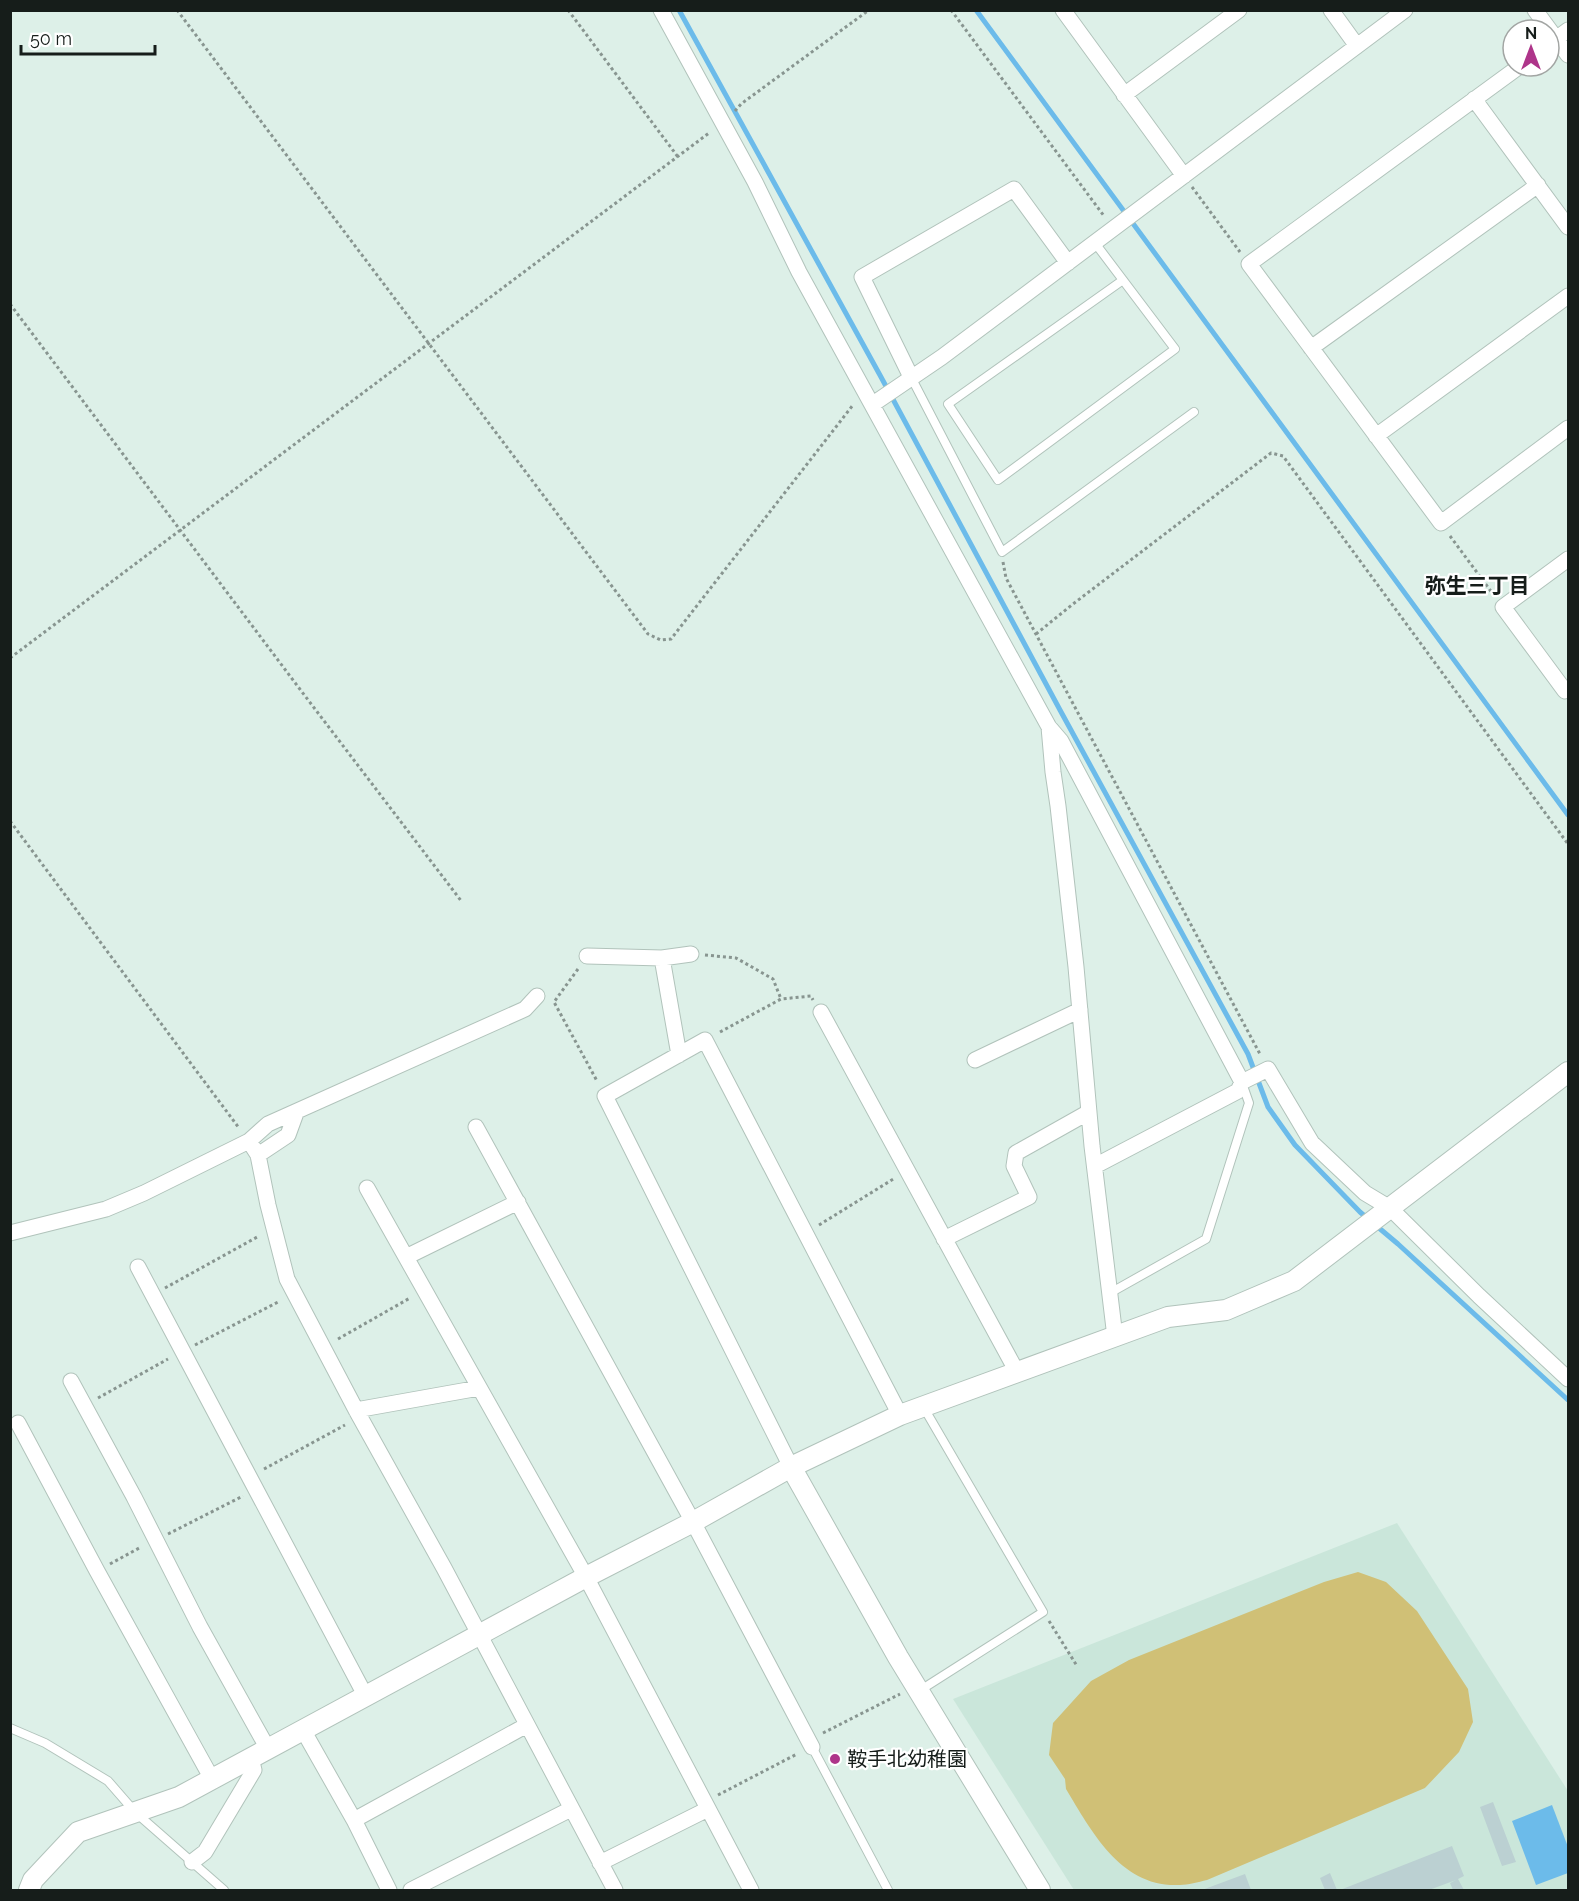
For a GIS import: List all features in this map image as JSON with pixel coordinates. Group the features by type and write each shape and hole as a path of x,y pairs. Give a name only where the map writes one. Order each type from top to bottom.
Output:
{"street":[{"path":"661,10 754,182 799,272 1049,727 1061,741 1242,1082"},
{"path":"1124,95 1239,10"},
{"path":"1330,10 1357,46"},
{"path":"869,398 911,377 942,357 1406,10"},
{"path":"1066,12 1184,176"},
{"path":"1503,78 1249,264 1441,523 1569,428"},
{"path":"1474,99 1569,227"},
{"path":"1311,348 1538,185"},
{"path":"911,377 862,277 1014,189 1068,263"},
{"path":"1376,436 1569,296"},
{"path":"1569,559 1503,607 1564,691 1569,688"},
{"path":"1049,727 1115,1337"},
{"path":"587,956 662,958 691,954"},
{"path":"662,958 679,1054"},
{"path":"10,1233 73,1219 106,1209 144,1193 249,1141 268,1124 525,1009 537,996"},
{"path":"975,1060 1080,1010"},
{"path":"820,1012 1017,1372"},
{"path":"900,1415 705,1040 605,1096 791,1467 917,1689 1040,1890"},
{"path":"1095,1166 1238,1091 1242,1082 1268,1069 1312,1143 1365,1193 1390,1208 1479,1296 1569,1379"},
{"path":"29,1890 33,1880 78,1832 179,1797 365,1695 693,1522 791,1467 900,1415 1168,1317 1226,1310 1294,1281 1569,1072"},
{"path":"944,1239 1029,1197 1014,1166 1016,1153 1089,1112"},
{"path":"258,1155 288,1135 296,1113"},
{"path":"477,1127 693,1522 810,1743"},
{"path":"249,1141 258,1155 287,1279 615,1890"},
{"path":"367,1188 586,1577 751,1890"},
{"path":"406,1257 518,1202"},
{"path":"138,1267 365,1695"},
{"path":"71,1381 211,1647 259,1754 254,1770 205,1851 192,1862"},
{"path":"358,1414 479,1388"},
{"path":"18,1422 97,1571 213,1779"},
{"path":"354,1820 527,1725"},
{"path":"303,1730 354,1820 389,1890"},
{"path":"600,1863 706,1805"},
{"path":"411,1890 571,1809"}],"lane":[{"path":"1095,243 1123,280 1175,349 998,480 948,404 1123,280"},
{"path":"911,377 1002,552 1194,412"},
{"path":"1110,1293 1206,1239 1249,1103 1242,1082"},
{"path":"917,1689 1044,1612 923,1407"},
{"path":"10,1728 45,1743 108,1781 135,1812 224,1890"},
{"path":"810,1743 888,1890"}],"path":[{"path":"177,10 648,634 661,640 672,639 843,418 869,398"},
{"path":"568,10 678,157"},
{"path":"10,658 678,157 722,123 741,104 869,10"},
{"path":"951,10 1114,229"},
{"path":"1184,176 1249,264"},
{"path":"10,304 462,902"},
{"path":"1036,634 1271,453 1283,456 1569,844"},
{"path":"1441,523 1503,607"},
{"path":"1002,552 1006,578 1268,1069"},
{"path":"10,820 249,1141"},
{"path":"691,954 736,958 773,979 781,999"},
{"path":"587,956 554,1002 605,1096"},
{"path":"705,1040 781,999 811,996 820,1012"},
{"path":"806,1233 907,1170"},
{"path":"152,1296 274,1228"},
{"path":"323,1347 425,1290"},
{"path":"84,1406 295,1293"},
{"path":"97,1571 156,1540 252,1484 358,1414"},
{"path":"1044,1612 1077,1666"},
{"path":"706,1805 810,1743 917,1689"}],"shaded area":[{"path":"1397,1523 1568,1791 1568,1890 1074,1890 953,1699"},
{"path":"1358,1572 1386,1582 1417,1611 1468,1689 1473,1722 1459,1752 1425,1788 1207,1880 1183,1885 1159,1884 1125,1867 1111,1854 1086,1823 1066,1789 1065,1779 1049,1755 1053,1723 1091,1681 1129,1660 1324,1582"}],"water":[{"path":"1552,1805 1568,1847 1568,1873 1536,1885 1512,1821"}],"building":[{"path":"1493,1802 1516,1862 1502,1866 1480,1807"},
{"path":"1452,1846 1464,1876 1458,1879 1464,1890 1453,1890 1450,1883 1456,1880 1429,1890 1340,1890"},
{"path":"1330,1873 1337,1890 1325,1890 1320,1878"},
{"path":"1245,1874 1251,1890 1202,1890"}],"waterway":[{"path":"679,10 1248,1054 1268,1107 1295,1145 1360,1212 1568,1400"},
{"path":"976,10 1568,815"}],"place":[{"name":"鞍手北幼稚園","path":"835,1759"}],"district":[{"name":"弥生三丁目","path":"1477,585"}]}
